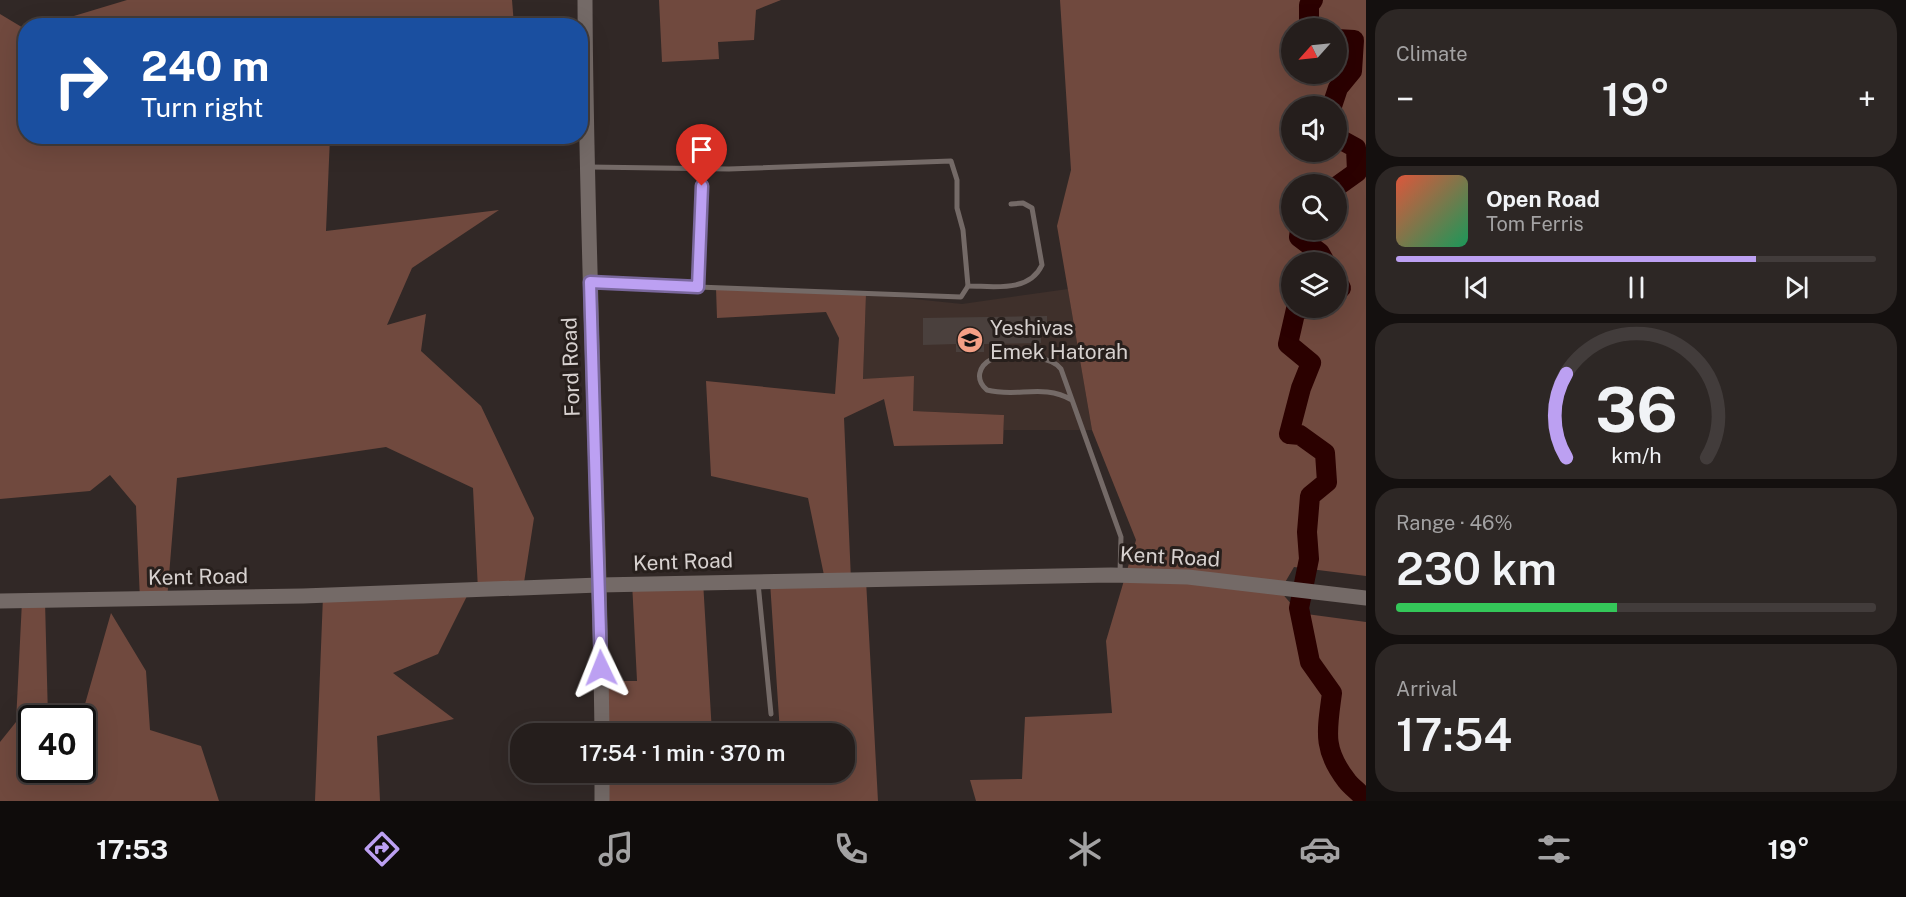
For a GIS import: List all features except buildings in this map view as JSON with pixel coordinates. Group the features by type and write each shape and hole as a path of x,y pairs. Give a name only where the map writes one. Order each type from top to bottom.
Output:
{"street":[{"name":"Ford Road","path":"585,0 585,18"},
{"name":"Ford Road","path":"587,144 602,723"},
{"name":"Kent Road","path":"0,601 303,596 758,581 1120,575 1188,577 1366,598"},
{"path":"602,783 602,801"}],"lane":[{"path":"587,167 708,169 951,161 957,180 957,208 963,230 968,286 961,297 590,282"},
{"path":"698,287 702,186 708,169"},
{"path":"968,286 1013,286 1028,282 1038,274 1042,265 1032,208 1023,202 1011,204"},
{"path":"1072,400 1048,391 987,390 980,382 980,371 992,359 1048,358 1058,364 1061,369 1121,537 1120,575"},
{"path":"758,581 771,714"}],"shaded area":[{"path":"127,0 512,0 513,18 67,18"},
{"path":"659,0 781,0 756,10 754,40 718,42 719,59 662,62"},
{"path":"1060,0 1366,0 1366,576 1294,567 1280,591 1299,613 1366,622 1366,801 976,801 970,780 1022,779 1025,717 1112,713 1106,641 1136,540 1092,430 1057,226 1071,170"},
{"path":"0,14 18,25 18,144 330,144 326,231 499,210 412,268 387,325 426,314 421,351 481,406 534,518 523,589 478,590 473,488 386,447 177,478 167,600 140,600 136,506 110,475 90,491 0,499"},
{"path":"716,288 866,294 863,379 914,376 913,411 1004,415 1003,444 894,446 884,399 844,418 851,580 866,580 878,801 604,801 604,783 855,783 855,723 779,723 770,582 825,580 808,498 711,476 706,381 835,394 839,338 826,312 717,318"},
{"name":"Yeshivas Emek Hatorah","path":"1068,289 1092,430 1004,430 1004,415 913,411 863,379 866,294 962,304"},
{"path":"703,581 711,723 603,723 603,681 637,681 632,582"},
{"path":"470,590 438,654 393,673 454,719 377,736 380,801 315,801 323,596"},
{"path":"22,601 45,601 48,705 18,705 18,783 96,783 96,705 85,705 111,613 146,671 150,730 201,746 219,801 0,801 0,742 16,722"}],"waterway":[{"path":"1309,18 1309,5 1313,0"},
{"path":"1347,40 1354,40 1352,71 1347,77"},
{"path":"1335,96 1341,84"},
{"path":"1347,143 1356,148 1357,172 1347,179"},
{"path":"1303,240 1319,252"},
{"path":"1294,318 1288,344 1311,363 1301,388 1289,434 1300,435 1325,453 1327,482 1310,496 1307,532 1309,559 1299,608 1310,662 1332,693 1328,739 1333,759 1349,784 1362,795 1365,801"}],"place":[{"name":"Yeshivas Emek Hatorah","path":"970,340"}],"route":[{"path":"601,668 590,282 698,287 702,186"}]}
